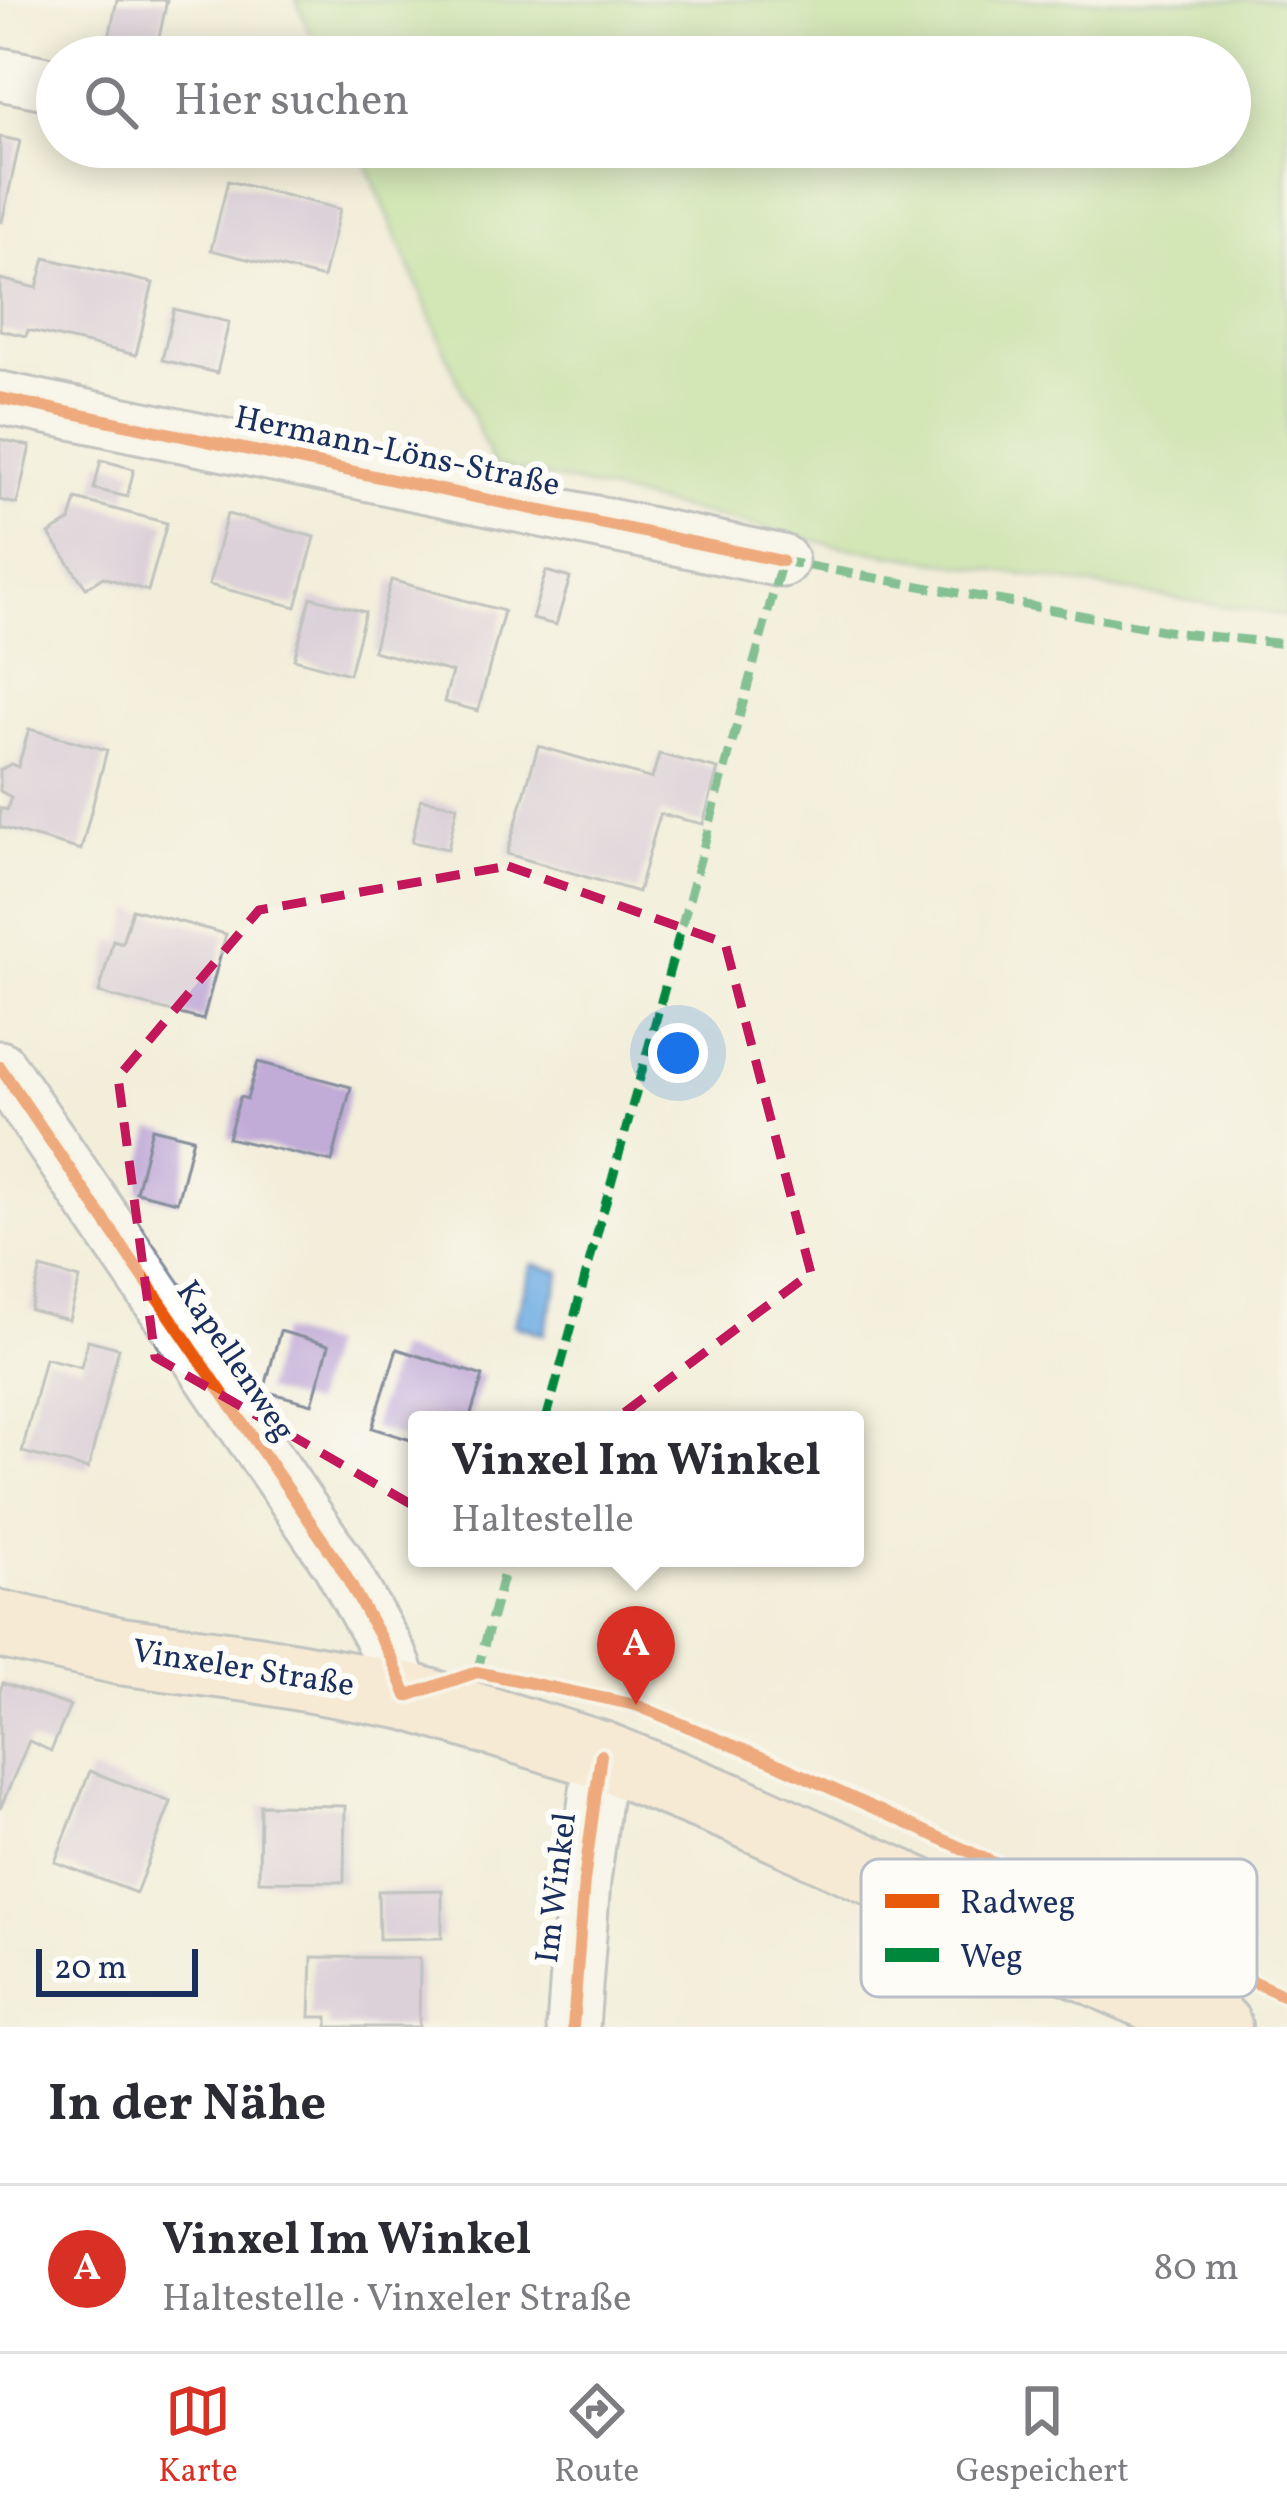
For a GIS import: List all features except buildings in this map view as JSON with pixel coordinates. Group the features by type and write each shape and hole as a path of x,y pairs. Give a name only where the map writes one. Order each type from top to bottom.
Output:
{"main road":[{"name":"Vinxeler Straße","path":"0,1624 120,1651 407,1696 601,1755 861,1866"},
{"name":"Vinxeler Straße","path":"1151,1997 1218,2027"}],"street":[{"name":"Hermann-Löns-Straße","path":"0,398 782,561"},
{"name":"Kapellenweg","path":"0,1067 339,1564 392,1659 407,1696"},
{"name":"Im Winkel","path":"573,2027 584,1881 601,1755"}],"highlighted area":[{"path":"508,866 725,943 811,1273 605,1427 440,1521 155,1357 118,1077 259,910"}],"green space":[{"path":"296,0 1287,0 1287,616 838,546 493,464 368,168 1251,168 1251,36 312,36"}],"water":[{"path":"532,1264 561,1272 544,1334 514,1325"}],"marked path":[{"path":"548,1411 782,561 1179,633 1287,644"},
{"path":"477,1672 506,1567"}],"cycle path":[{"path":"0,398 782,561"},
{"path":"0,1067 339,1564 392,1659 407,1696 477,1672 636,1705 985,1859"},
{"path":"573,2027 584,1881 601,1755"},
{"path":"1257,1983 1287,1997"}],"place":[{"name":"Vinxel Im Winkel","path":"636,1705"}]}
